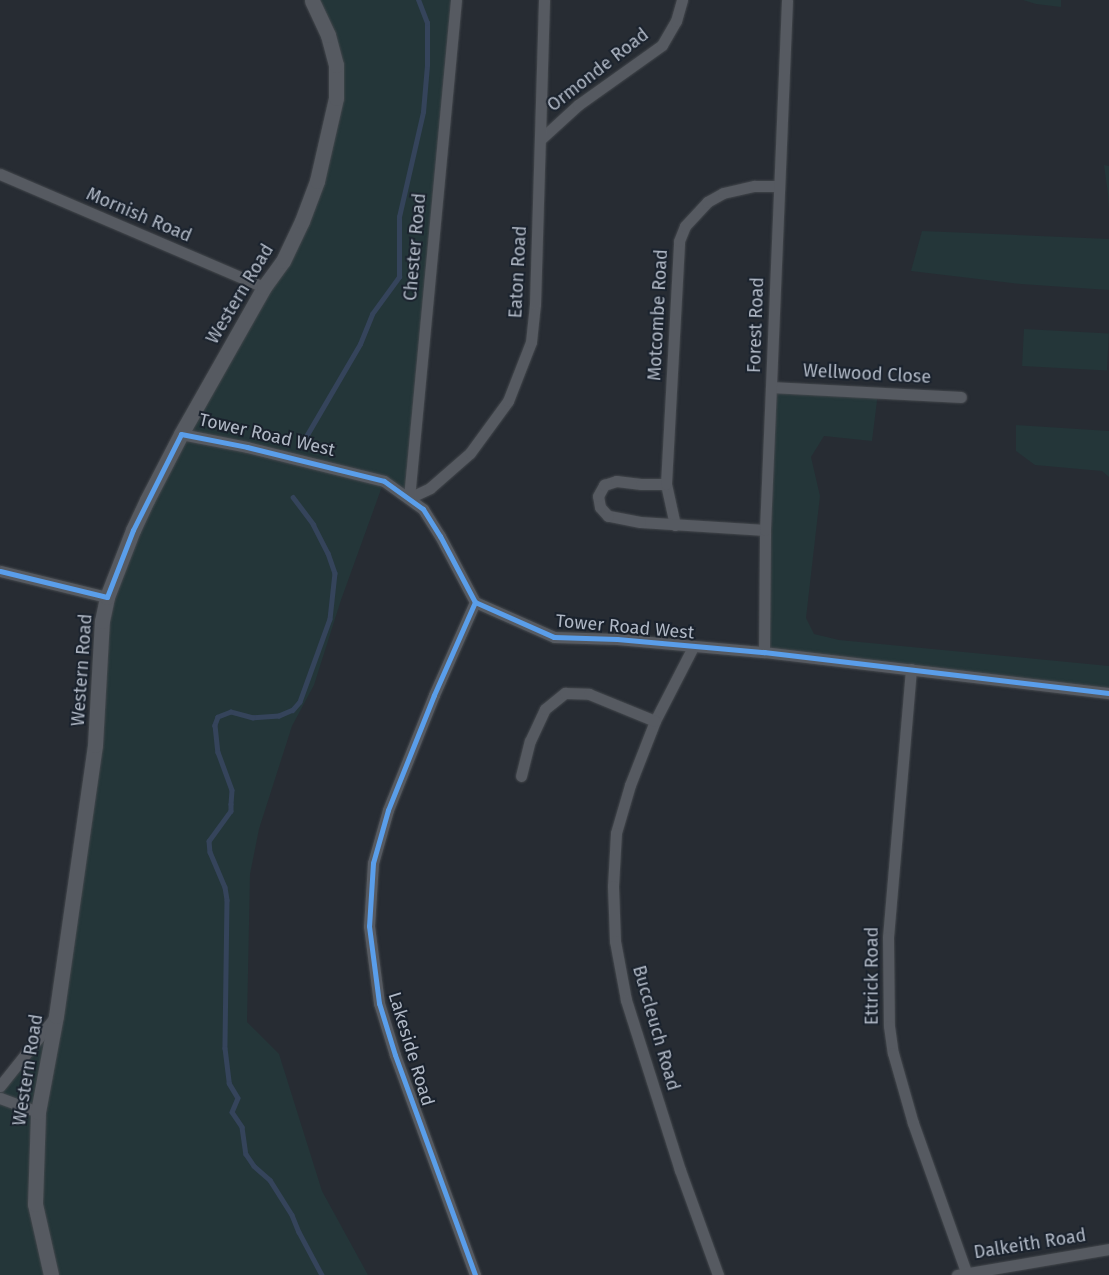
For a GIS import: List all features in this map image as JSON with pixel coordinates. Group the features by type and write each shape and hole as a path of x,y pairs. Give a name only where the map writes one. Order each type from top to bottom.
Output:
{"street":[{"name":"Western Road","path":"51,1275 35,1204 38,1112 56,1016 95,745 102,621 106,597 132,530 181,434 264,287 283,260 302,222 318,181 336,98 336,65 328,35 312,0"},
{"name":"Eaton Road","path":"409,498 430,488 470,453 508,400 531,342 535,304 542,138 544,0"},
{"name":"Ormonde Road","path":"542,138 578,105 662,45 676,21 682,0"},
{"name":"Forest Road","path":"764,652 765,530 787,0"},
{"name":"Chester Road","path":"409,498 454,3"},
{"name":"Mornish Road","path":"0,174 264,287"},
{"name":"Motcombe Road","path":"675,525 666,484 679,241 685,226 694,215 707,202 723,193 754,186 779,186"},
{"name":"Wellwood Close","path":"771,387 961,397"},
{"name":"Tower Road West","path":"181,434 247,447 384,481 424,509 475,602 554,637 617,639 764,652 1109,693"},
{"path":"666,484 616,481 604,485 598,496 600,506 608,516 640,522 765,530"},
{"path":"0,571 106,597"},
{"name":"Lakeside Road","path":"475,602 434,695 388,810 373,863 369,926 379,1003 395,1055 475,1275"},
{"name":"Buccleuch Road","path":"693,647 655,721 630,785 616,833 613,886 615,941 626,1000 680,1170 718,1275"},
{"name":"Ettrick Road","path":"911,669 888,938 889,1026 893,1053 912,1122 961,1274"},
{"path":"521,776 530,741 545,709 565,693 589,694 655,721"},
{"path":"0,1086 56,1016"},
{"path":"0,1098 38,1112"},
{"name":"Dalkeith Road","path":"961,1274 1109,1249"}],"shaded area":[{"path":"312,0 451,0 409,498 384,481 341,600 314,685 292,726 259,829 250,874 247,1022 279,1054 322,1191 368,1275 0,1275 0,1086 56,1016 102,621 133,530 302,221 336,65"},
{"path":"1023,0 1061,0 1061,7 1036,4"},
{"path":"1104,165 1109,166 1109,211 1108,194"},
{"path":"922,231 1109,239 1109,290 1021,284 911,271"},
{"path":"1024,329 1109,333 1107,370 1022,366"},
{"path":"771,387 878,393 872,441 824,436 811,457 820,496 806,618 814,634 839,640 1109,666 1109,693 764,652"},
{"path":"1016,425 1109,431 1109,477 1102,471 1035,465 1016,451"}],"waterway":[{"path":"304,440 360,344 372,314 399,277 399,217 423,112 427,65 427,23 418,0"},
{"path":"293,497 313,524 328,553 335,573 330,619 300,702 293,710 279,716 253,718 231,712 218,717 215,725 218,752 232,790 231,811 209,841 210,852 225,887 227,900 225,1048 229,1083 238,1098 232,1112 242,1127 246,1154 254,1166 270,1180 292,1215 322,1275"}],"cycle path":[{"path":"0,571 107,597 133,530 181,434 247,447 384,481 423,509 440,536 475,602 554,637 617,639 764,652 1109,693"},
{"path":"475,602 434,695 388,810 373,863 369,926 379,1003 395,1055 475,1275"}]}
